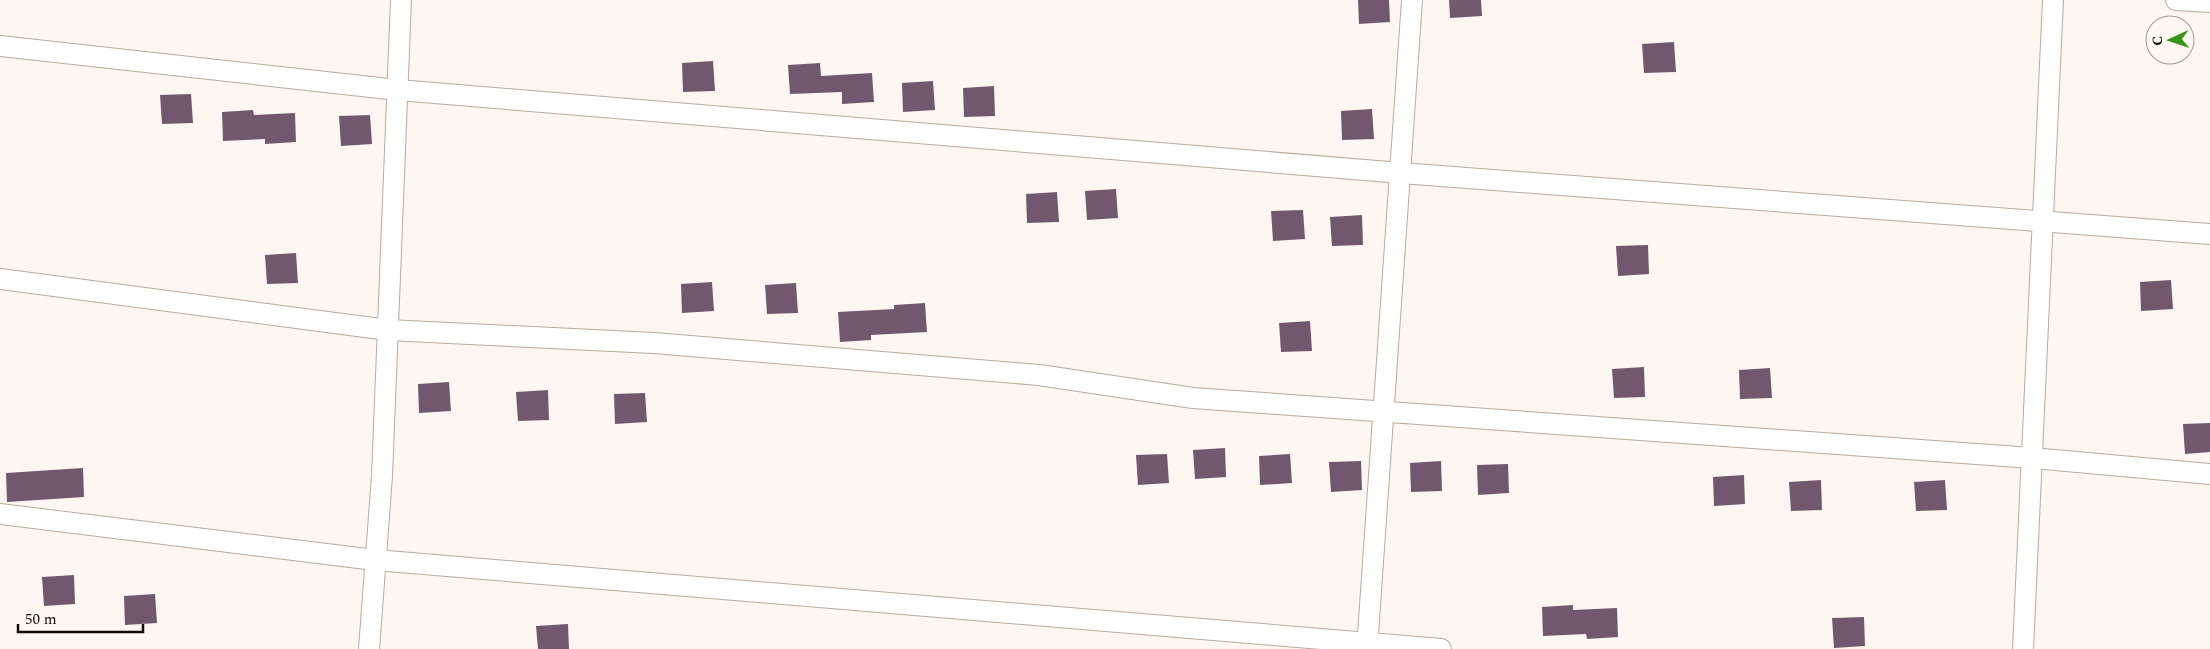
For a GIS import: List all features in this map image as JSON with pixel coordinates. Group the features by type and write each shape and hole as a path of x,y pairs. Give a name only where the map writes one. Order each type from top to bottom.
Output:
{"street":[{"path":"369,649 376,560 388,330 402,0"},
{"path":"1368,646 1412,0"},
{"path":"2023,649 2054,0"},
{"path":"2176,0 2210,2"},
{"path":"0,46 398,90 1401,173 2210,234"},
{"path":"0,279 388,330 674,344 1039,375 1193,398 2032,458 2210,474"},
{"path":"0,514 376,560 1368,646 1441,649"}],"building":[{"path":"1358,0 1389,0 1390,22 1359,24"},
{"path":"1449,0 1481,0 1482,16 1450,18"},
{"path":"1674,42 1676,72 1644,73 1642,44"},
{"path":"713,61 715,91 683,92 682,63"},
{"path":"820,63 821,76 872,73 874,102 842,104 842,92 790,94 788,65"},
{"path":"933,81 935,110 903,112 902,83"},
{"path":"994,86 995,116 964,117 963,88"},
{"path":"191,94 193,123 162,124 160,95"},
{"path":"1372,109 1374,139 1342,140 1341,111"},
{"path":"253,110 254,115 295,113 296,142 265,144 265,139 223,141 222,112"},
{"path":"370,115 372,144 341,146 339,116"},
{"path":"1116,189 1118,218 1087,220 1085,191"},
{"path":"1057,192 1059,222 1027,223 1026,194"},
{"path":"1303,210 1305,239 1273,241 1271,211"},
{"path":"1362,215 1363,245 1332,246 1330,217"},
{"path":"1648,245 1649,274 1618,276 1616,246"},
{"path":"296,253 298,283 267,284 265,255"},
{"path":"2171,280 2173,309 2141,311 2140,282"},
{"path":"712,282 714,311 682,313 681,284"},
{"path":"796,283 798,313 767,314 765,285"},
{"path":"925,303 927,332 871,335 871,340 840,342 838,312 894,309 894,305"},
{"path":"1310,321 1312,351 1281,352 1279,323"},
{"path":"1644,367 1645,397 1614,398 1612,369"},
{"path":"1770,368 1772,398 1740,399 1739,370"},
{"path":"449,382 451,411 419,413 418,384"},
{"path":"548,390 549,420 518,421 516,392"},
{"path":"645,393 647,422 615,424 614,394"},
{"path":"2210,423 2210,452 2185,454 2183,424"},
{"path":"1225,448 1226,477 1195,479 1193,450"},
{"path":"1167,454 1169,483 1138,485 1136,455"},
{"path":"1290,454 1292,483 1260,485 1259,456"},
{"path":"1361,461 1362,490 1331,492 1329,462"},
{"path":"1441,461 1442,491 1411,492 1410,463"},
{"path":"1508,464 1509,493 1478,495 1477,465"},
{"path":"83,468 84,497 7,502 6,473"},
{"path":"1744,475 1745,504 1714,506 1713,477"},
{"path":"1821,480 1822,510 1791,511 1789,482"},
{"path":"1945,480 1947,510 1916,511 1914,482"},
{"path":"74,575 75,604 44,606 42,577"},
{"path":"155,594 157,623 125,625 124,596"},
{"path":"1573,605 1573,610 1617,608 1618,637 1587,639 1586,634 1543,636 1542,607"},
{"path":"1864,617 1865,646 1834,648 1832,618"},
{"path":"568,624 569,649 538,649 536,626"}]}
